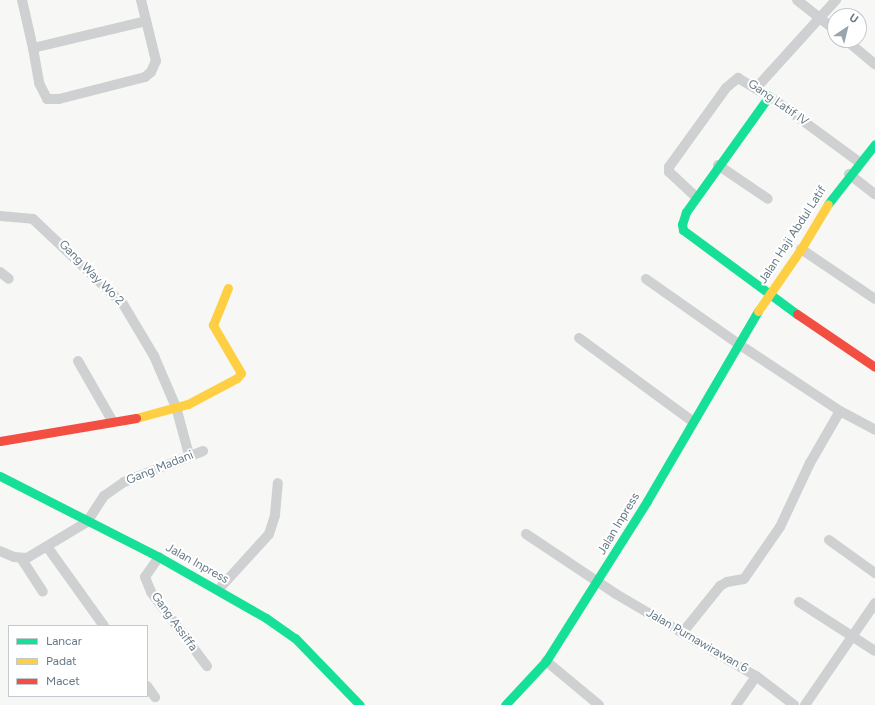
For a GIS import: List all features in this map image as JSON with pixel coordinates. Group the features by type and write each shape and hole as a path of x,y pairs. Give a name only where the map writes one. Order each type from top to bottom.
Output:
{"street":[{"path":"22,0 44,95 47,99 59,99 136,80 151,72 156,62 141,0"},
{"path":"797,0 827,23"},
{"path":"756,87 836,0"},
{"path":"33,48 146,21"},
{"path":"856,48 875,64"},
{"name":"Gang Latif IV","path":"696,197 669,172 670,163 732,81 738,78 756,87 769,96 859,162"},
{"path":"769,96 696,197 682,220 683,230 768,294 875,367"},
{"name":"Jalan Haji Abdul Latif","path":"740,345 768,294 801,249 834,194 875,144"},
{"path":"718,166 768,199"},
{"path":"849,174 875,194"},
{"name":"Gang Way Wo 2","path":"0,216 33,219 124,304 154,356 176,406 189,456"},
{"path":"801,249 875,299"},
{"path":"0,272 9,279"},
{"path":"646,279 740,345 840,411 875,430"},
{"path":"0,440 113,422 188,404 240,375 241,371 234,355 213,325 228,288"},
{"path":"579,338 692,421"},
{"name":"Jalan Inpress","path":"504,705 546,661 598,581 692,421 740,345"},
{"path":"78,361 113,422"},
{"path":"683,632 720,586 727,582 744,579 780,527 810,463 840,411"},
{"name":"Gang Madani","path":"87,522 104,496 124,482 189,456 203,452"},
{"name":"Jalan Inpress","path":"0,476 50,500 87,522 159,556 219,589 295,638 360,705"},
{"path":"219,589 269,534 275,516 278,483"},
{"path":"0,551 21,558 27,558 48,548 87,522"},
{"name":"Jalan Purnawirawan 6","path":"526,534 616,594 756,676 794,705"},
{"path":"829,540 875,573"},
{"path":"48,548 103,625"},
{"name":"Gang Assiffa","path":"159,556 145,577 149,587 206,666"},
{"path":"21,558 43,592"},
{"path":"799,602 875,651"},
{"path":"805,705 875,603"},
{"path":"546,661 599,705"},
{"path":"736,705 756,676"},
{"path":"148,687 155,697"}],"traffic: fast":[{"path":"769,96 686,212 682,224 683,230 797,314"},
{"path":"828,204 875,144"},
{"path":"505,705 546,661 647,501 758,311"},
{"path":"0,476 159,557 266,618 295,638 360,705"}],"traffic: slow":[{"path":"758,311 801,249 828,204"},
{"path":"136,418 188,404 237,378 241,373 213,325 228,288"}],"traffic: jam":[{"path":"797,314 875,367"},
{"path":"0,441 136,418"}]}
